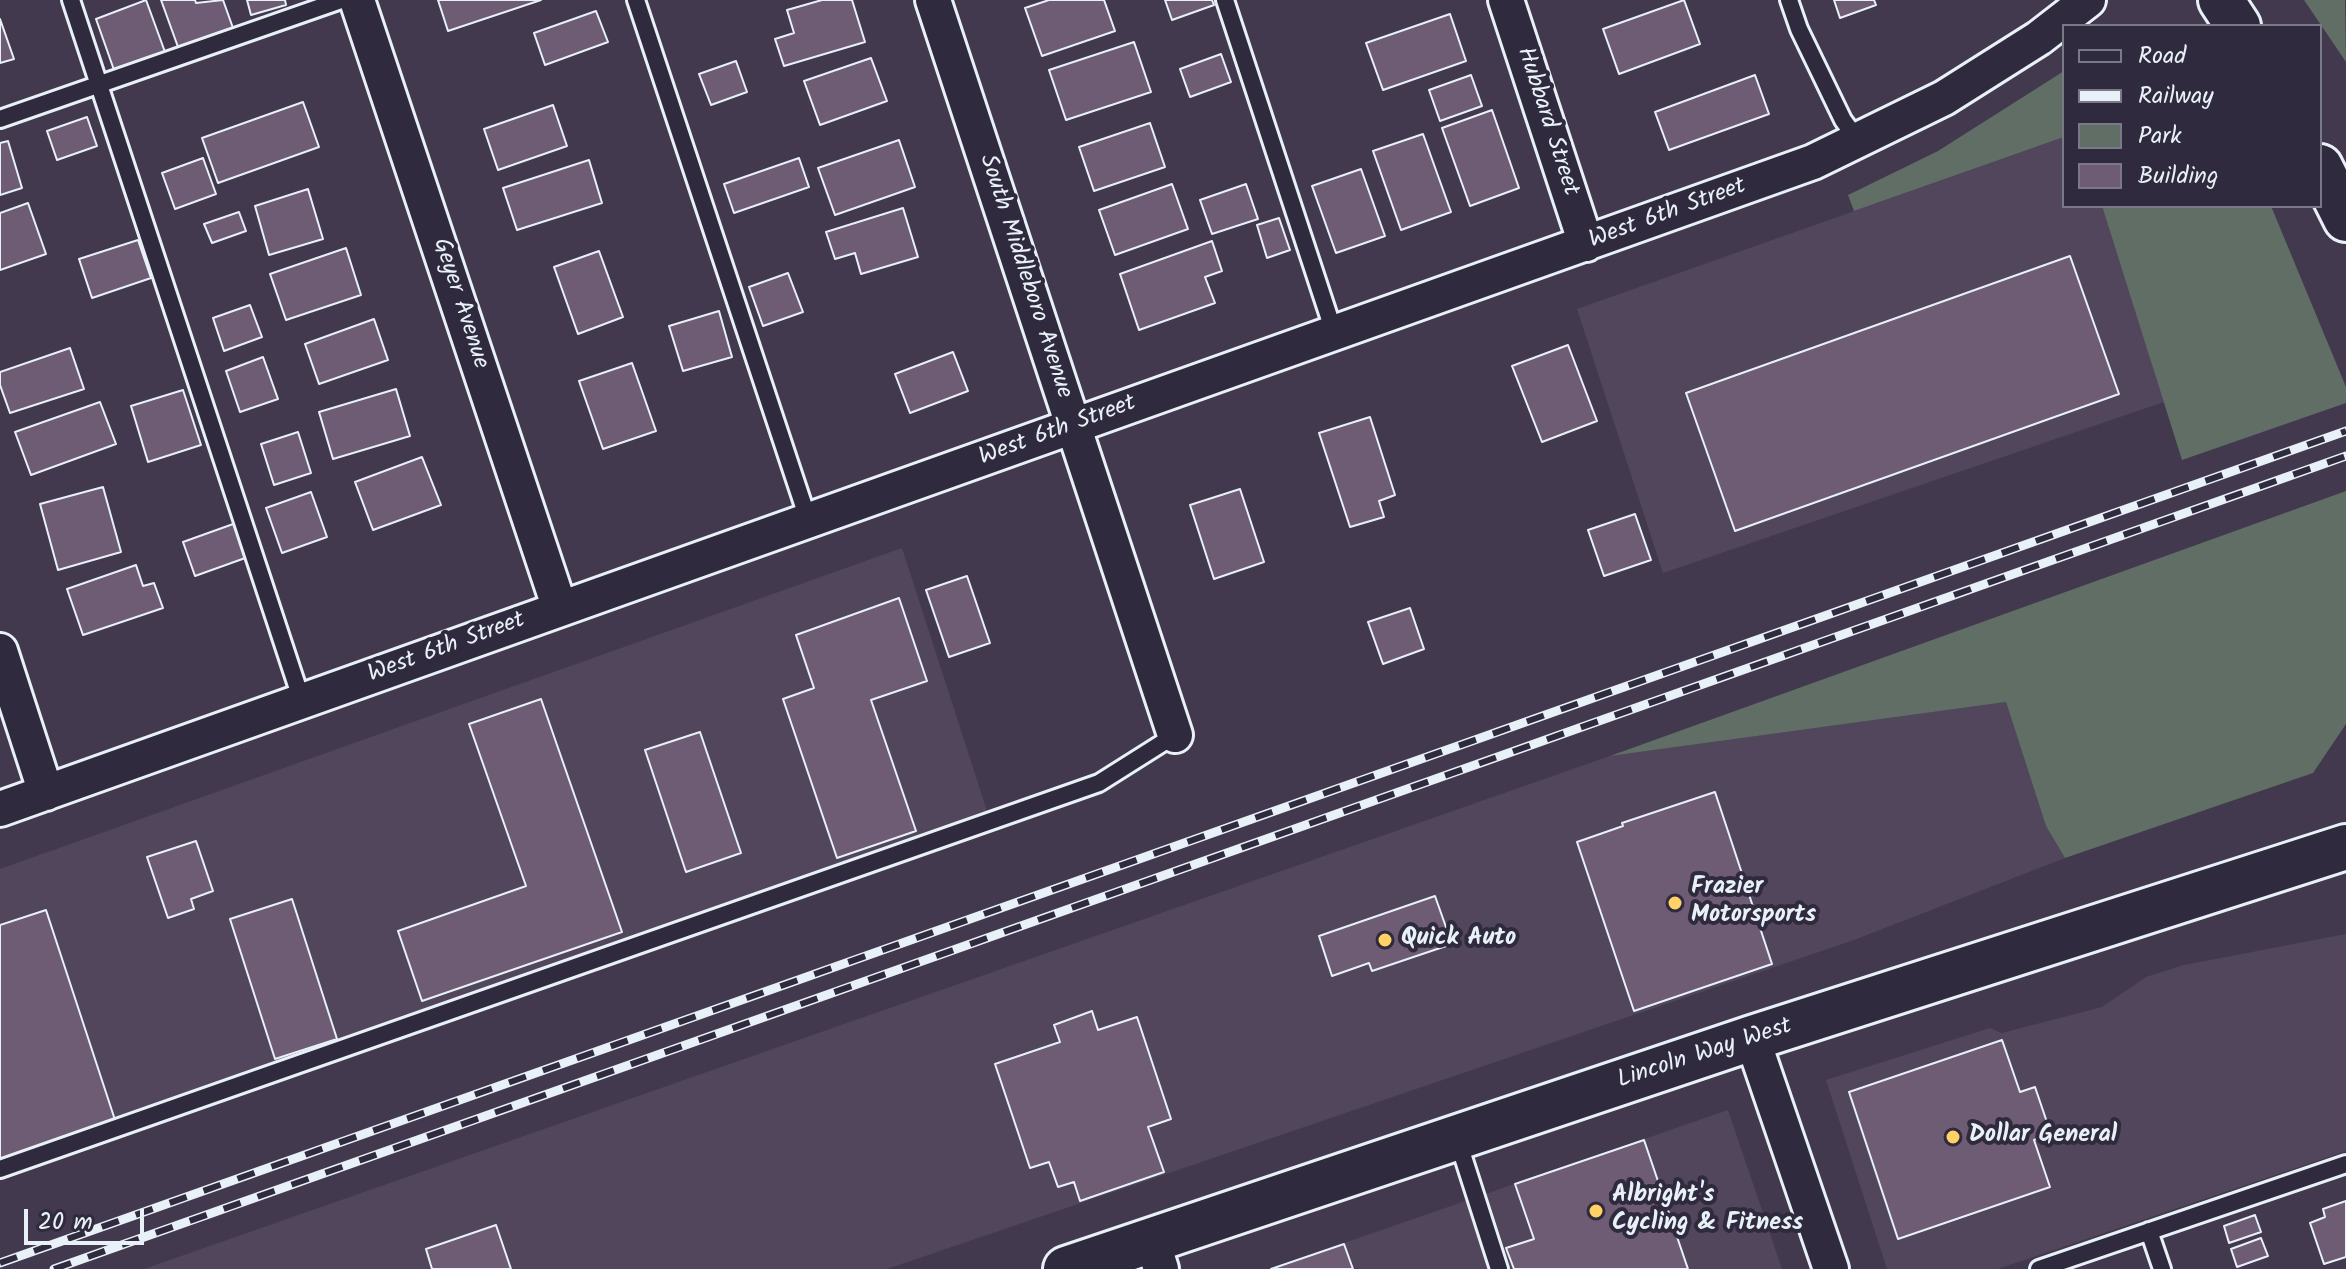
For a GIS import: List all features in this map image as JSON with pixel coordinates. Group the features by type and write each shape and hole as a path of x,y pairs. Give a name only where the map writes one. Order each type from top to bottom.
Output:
{"main road":[{"path":"2221,0 2237,24"},
{"path":"2322,171 2346,219"},
{"name":"Lincoln Way West","path":"1066,1269 1157,1255 1457,1138 1752,1038 2346,847"}],"street":[{"name":"Geyer Avenue","path":"357,0 560,609"},
{"name":"South Middleboro Avenue","path":"933,0 1175,735"},
{"name":"Hubbard Street","path":"1506,0 1586,244"},
{"name":"West 6th Street","path":"0,809 1813,162 1944,98 2039,38 2088,0"},
{"path":"0,651 46,793"},
{"path":"1752,1038 1831,1269"}],"lane":[{"path":"71,0 302,701"},
{"path":"0,119 341,0"},
{"path":"636,0 809,522"},
{"path":"1225,0 1334,332"},
{"path":"1789,0 1799,29 1843,120 1859,142"},
{"path":"0,1169 1099,783 1175,735"},
{"path":"1457,1138 1499,1269"},
{"path":"2039,1269 2346,1164"},
{"path":"2149,1231 2162,1269"}],"shaded area":[{"path":"2062,138 2062,208 2103,208 2164,402 1663,573 1577,309"},
{"path":"902,548 988,814 0,1157 0,869"},
{"path":"2006,702 2046,826 2065,858 1854,940 887,1269 144,1269 1610,756"},
{"path":"2346,934 2346,1151 1998,1269 1887,1269 1826,1080 1990,1028 2002,1033 2102,1007 2146,977 2184,965"},
{"path":"1728,1110 1782,1269 1269,1269"}],"green space":[{"path":"2304,0 2345,0 2346,62 2322,24"},
{"path":"2062,72 2062,138 1854,211 1848,195 1938,151"},
{"path":"2103,208 2272,208 2346,387 2346,403 2182,460"},
{"path":"2346,491 2346,724 2313,773 2065,858 2046,826 2006,702 1610,756"}],"building":[{"path":"146,0 165,52 114,70 96,19"},
{"path":"161,0 195,0 196,3 223,0 233,28 178,47"},
{"path":"247,0 285,0 286,5 251,15"},
{"path":"438,0 541,0 448,31"},
{"path":"822,0 852,0 865,42 784,66 775,39 794,33 787,10"},
{"path":"1049,0 1104,0 1115,31 1042,56 1025,8"},
{"path":"1165,0 1212,0 1214,5 1172,20"},
{"path":"1684,0 1700,44 1619,74 1603,29"},
{"path":"1834,0 1874,0 1876,5 1840,18"},
{"path":"596,11 608,42 545,65 534,33"},
{"path":"1450,14 1466,61 1383,90 1366,43"},
{"path":"0,19 14,59 0,63"},
{"path":"1134,42 1151,92 1066,120 1049,70"},
{"path":"1221,54 1231,82 1190,97 1180,69"},
{"path":"871,58 887,101 820,125 804,81"},
{"path":"736,61 747,92 711,105 699,74"},
{"path":"1471,75 1482,106 1440,121 1429,90"},
{"path":"1755,75 1769,114 1669,150 1655,112"},
{"path":"303,102 319,147 218,183 202,138"},
{"path":"553,105 567,146 498,170 484,129"},
{"path":"1492,110 1519,188 1470,206 1442,128"},
{"path":"87,117 97,146 57,160 47,131"},
{"path":"1150,123 1165,167 1094,191 1079,147"},
{"path":"1423,134 1451,212 1401,230 1373,151"},
{"path":"899,140 915,187 835,215 818,168"},
{"path":"8,141 22,188 0,195 0,143"},
{"path":"203,158 216,194 175,209 162,173"},
{"path":"799,158 809,187 734,213 724,184"},
{"path":"589,160 602,203 517,230 503,188"},
{"path":"1361,169 1385,236 1336,253 1312,186"},
{"path":"1172,184 1188,229 1115,255 1099,210"},
{"path":"1246,184 1258,219 1212,234 1200,200"},
{"path":"308,189 323,239 269,255 255,206"},
{"path":"28,203 46,254 0,270 0,213"},
{"path":"903,208 918,257 861,274 855,253 835,259 826,232"},
{"path":"239,212 246,231 212,243 204,224"},
{"path":"1279,218 1290,250 1267,258 1257,225"},
{"path":"138,240 151,278 92,298 79,259"},
{"path":"1212,241 1222,271 1205,277 1215,303 1139,330 1120,274"},
{"path":"346,248 361,295 286,320 270,274"},
{"path":"599,251 623,317 578,334 554,267"},
{"path":"2070,256 2119,394 1735,531 1686,393"},
{"path":"788,273 803,312 763,326 749,287"},
{"path":"250,305 262,337 224,351 213,318"},
{"path":"719,311 732,357 683,371 669,326"},
{"path":"374,319 388,360 319,384 305,344"},
{"path":"1568,345 1597,421 1542,442 1512,366"},
{"path":"70,348 84,389 10,413 0,385 0,372"},
{"path":"953,352 968,391 910,413 895,374"},
{"path":"263,357 278,399 240,412 226,371"},
{"path":"632,363 656,431 603,449 579,381"},
{"path":"396,389 410,436 333,459 319,412"},
{"path":"183,390 201,445 148,462 131,406"},
{"path":"100,402 116,444 31,475 15,432"},
{"path":"1370,417 1395,495 1379,501 1384,517 1350,527 1319,433"},
{"path":"298,432 311,473 274,485 261,444"},
{"path":"422,457 441,505 373,530 355,482"},
{"path":"103,487 121,552 58,570 40,504"},
{"path":"1240,489 1264,562 1214,579 1190,505"},
{"path":"311,492 327,537 282,553 266,508"},
{"path":"1635,514 1651,560 1604,576 1588,530"},
{"path":"236,523 248,557 195,576 183,542"},
{"path":"136,565 143,586 154,583 163,608 83,635 67,589"},
{"path":"967,576 990,643 949,657 926,590"},
{"path":"899,598 927,681 871,700 916,831 837,858 783,699 814,688 796,635"},
{"path":"1410,608 1424,649 1383,664 1368,622"},
{"path":"541,699 622,932 422,1001 398,931 526,886 469,724"},
{"path":"700,732 741,853 686,872 645,750"},
{"name":"Frazier Motorsports","path":"1715,792 1772,964 1634,1011 1577,842 1623,826 1622,823"},
{"path":"196,841 213,891 191,899 194,909 168,918 147,857"},
{"name":"Quick Auto","path":"1435,896 1452,944 1372,971 1369,963 1332,976 1319,936"},
{"path":"292,899 337,1039 275,1059 230,919"},
{"path":"46,910 116,1123 0,1161 0,925"},
{"path":"1092,1011 1098,1030 1137,1017 1171,1119 1148,1127 1164,1172 1080,1201 1074,1182 1058,1187 1049,1162 1030,1168 995,1064 1060,1042 1054,1025"},
{"name":"Dollar General","path":"2002,1040 2020,1092 2035,1087 2051,1134 2034,1140 2050,1187 1898,1239 1849,1092"},
{"name":"Albright's Cycling & Fitness","path":"1644,1140 1688,1269 1514,1269 1506,1248 1534,1239 1515,1184"},
{"path":"2346,1201 2346,1257 2324,1264 2310,1223 2325,1217 2323,1209"},
{"path":"2255,1215 2261,1232 2229,1243 2224,1226"},
{"path":"496,1225 511,1269 432,1269 426,1249"},
{"path":"2261,1238 2268,1256 2237,1267 2231,1249"},
{"path":"1344,1244 1353,1269 1271,1269"}],"railway":[{"path":"0,1263 2346,431"},
{"path":"54,1269 2346,456"}],"place":[{"name":"Frazier Motorsports","path":"1675,903"},
{"name":"Quick Auto","path":"1385,940"},
{"name":"Dollar General","path":"1953,1137"},
{"name":"Albright's Cycling & Fitness","path":"1596,1211"}]}
